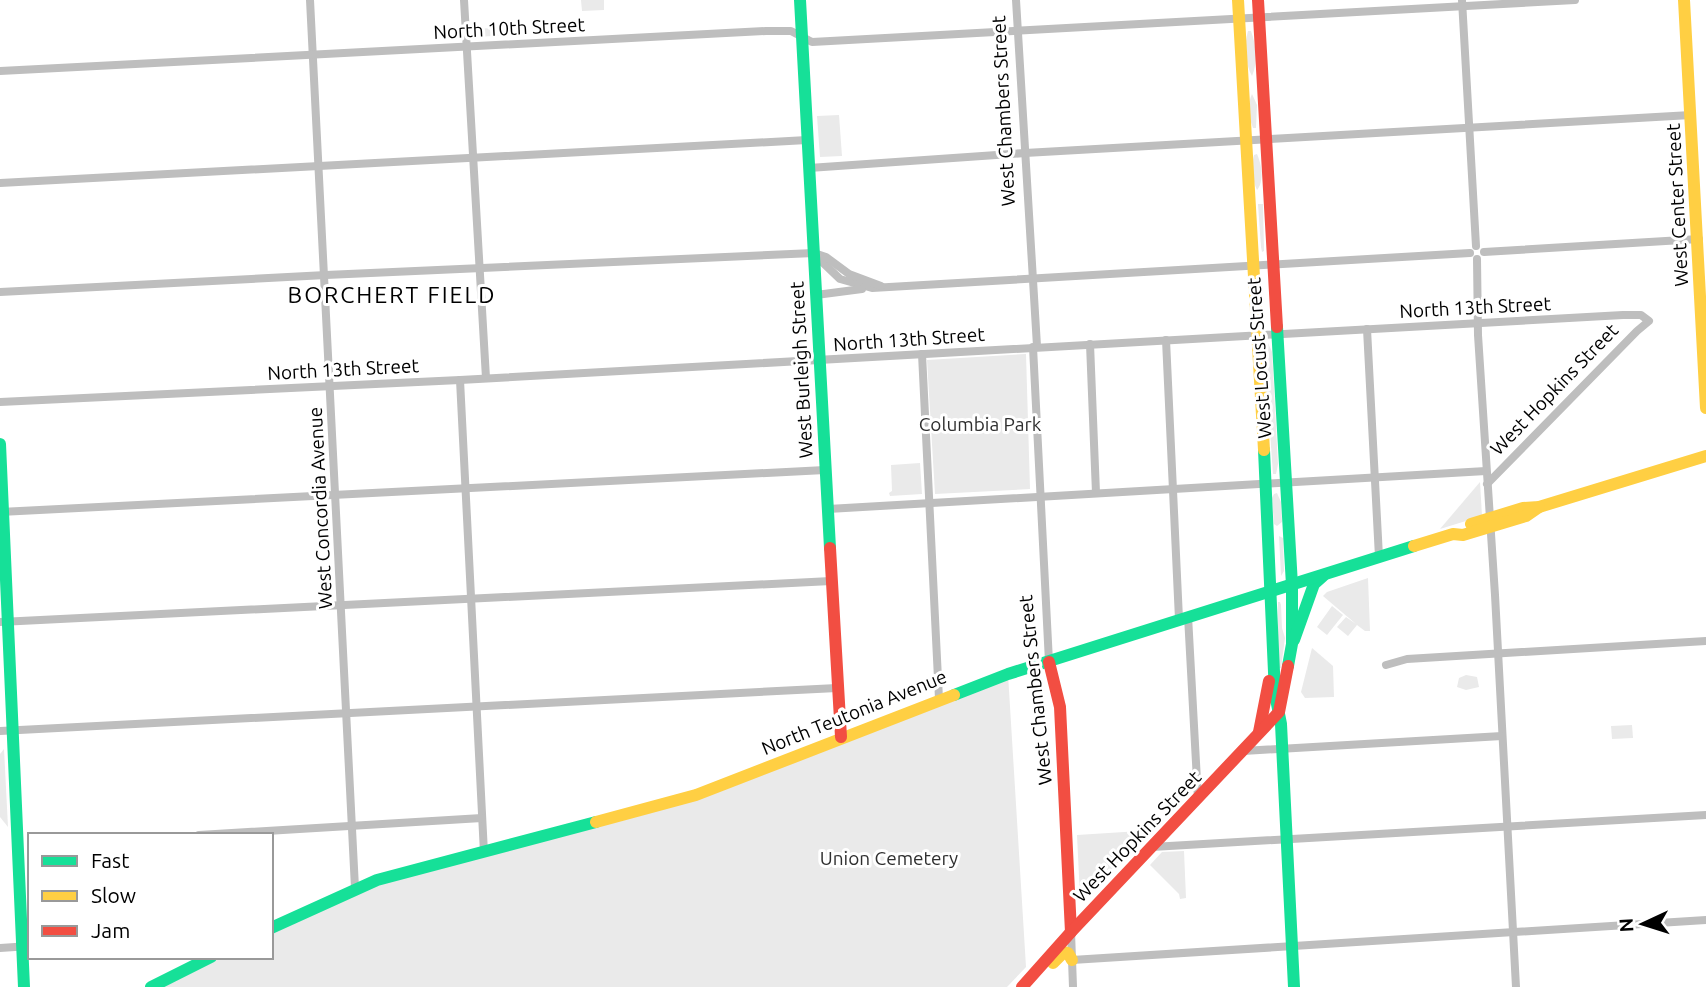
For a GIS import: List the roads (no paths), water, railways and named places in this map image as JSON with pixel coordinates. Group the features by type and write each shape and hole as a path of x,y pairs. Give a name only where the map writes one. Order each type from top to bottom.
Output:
{"main road":[{"name":"West Burleigh Street","path":"800,0 841,737"},
{"name":"West Locust Street","path":"1238,0 1272,592 1275,694 1282,748 1294,987"},
{"name":"West Locust Street","path":"1258,0 1292,585 1292,644 1279,712"},
{"name":"West Center Street","path":"1684,0 1699,239 1706,408"},
{"path":"0,444 6,731 22,845 26,946 24,987"},
{"name":"North Teutonia Avenue","path":"273,927 377,880 696,795 1008,674 1453,534 1463,535 1490,522 1526,516 1539,507 1706,456"},
{"path":"1292,644 1314,584 1323,576"},
{"path":"1259,732 1274,656"},
{"name":"West Chambers Street","path":"1049,662 1059,707 1071,932"},
{"name":"West Hopkins Street","path":"1022,987 1279,712"},
{"path":"1040,967 1052,964 1064,953 1068,953 1072,960"},
{"path":"151,987 207,959"}],"street":[{"name":"West Concordia Avenue","path":"310,0 355,888"},
{"path":"464,0 486,378"},
{"name":"West Chambers Street","path":"1016,0 1034,278 1040,496 1049,662"},
{"path":"1239,17 1575,0"},
{"path":"1462,4 1516,987"},
{"name":"North 10th Street","path":"0,71 766,30 791,31 812,42 1239,17"},
{"path":"809,168 1691,115"},
{"path":"0,183 807,140"},
{"path":"816,295 877,287 1474,253 1480,247 1484,252 1699,239"},
{"path":"0,292 814,253 826,257 849,274 877,287"},
{"name":"North 13th Street","path":"0,402 460,380 1035,346 1636,315 1649,321"},
{"name":"West Hopkins Street","path":"1487,484 1649,321"},
{"path":"1367,329 1379,557"},
{"path":"1166,340 1173,488 1198,799"},
{"path":"1090,344 1096,493"},
{"path":"922,354 939,699"},
{"path":"460,380 484,853"},
{"path":"1,512 825,470"},
{"path":"828,509 1486,471"},
{"path":"4,622 831,582"},
{"path":"1386,665 1407,659 1498,652 1706,641"},
{"path":"6,731 837,688"},
{"path":"1243,751 1502,736"},
{"path":"1152,847 1706,815"},
{"path":"233,833 482,818"},
{"path":"1072,960 1706,920"},
{"name":"West Chambers Street","path":"1071,932 1073,987"},
{"path":"0,948 26,946"}],"district":[{"name":"BORCHERT FIELD","path":"392,295"}],"park label":[{"name":"Columbia Park","path":"980,424"},
{"name":"Union Cemetery","path":"889,858"}]}
